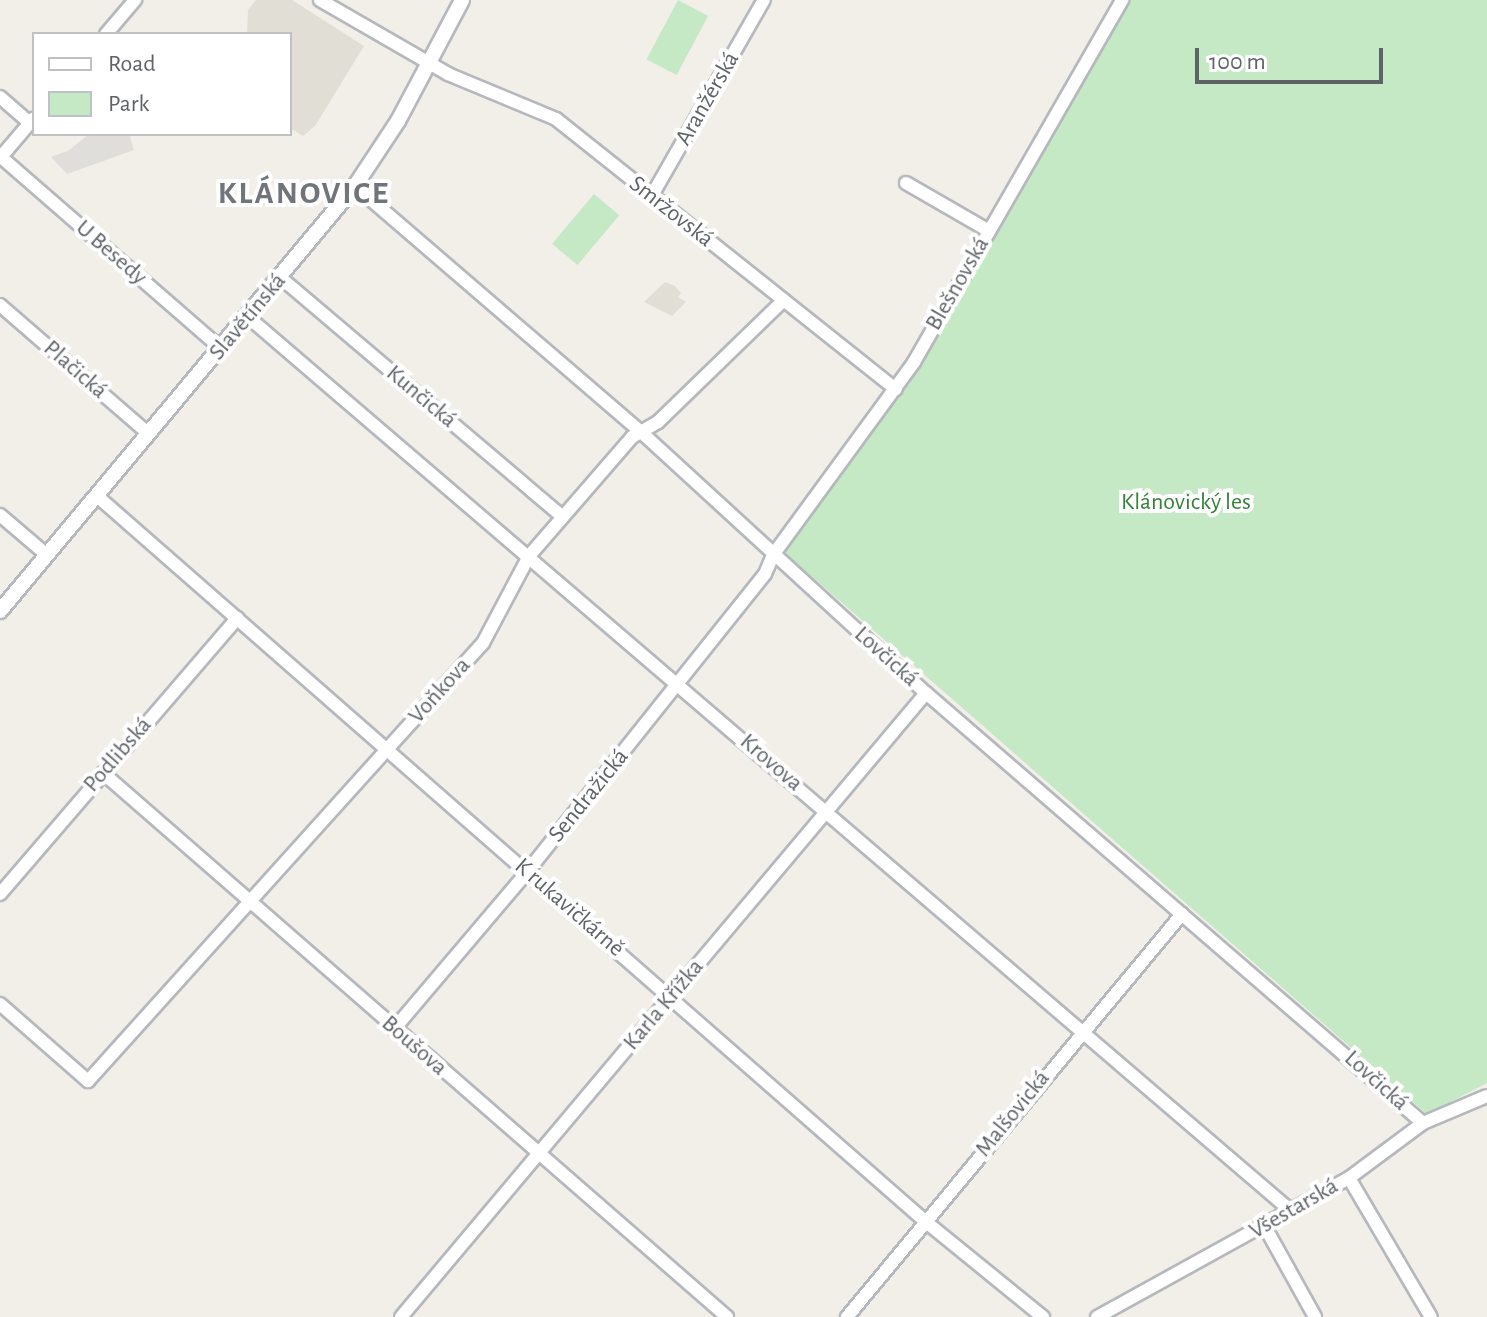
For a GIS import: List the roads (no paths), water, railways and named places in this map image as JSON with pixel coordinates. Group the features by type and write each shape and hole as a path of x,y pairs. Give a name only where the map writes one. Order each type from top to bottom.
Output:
{"street":[{"path":"108,32 135,0"},
{"name":"Smržovská","path":"320,0 428,63 556,119 896,389"},
{"name":"Slavětínská","path":"0,611 355,186 398,121 462,0"},
{"name":"Aranžérská","path":"651,197 764,0"},
{"name":"Blešnovská","path":"773,555 896,389 1122,0"},
{"path":"0,97 32,120 0,158"},
{"name":"U Besedy","path":"0,158 221,348"},
{"path":"906,183 989,231"},
{"name":"Lovčická","path":"355,186 641,432 926,693 1423,1123"},
{"name":"Kunčická","path":"281,278 562,516"},
{"name":"Voňkova","path":"0,1004 88,1081 483,643 529,556 632,437 658,422 784,300"},
{"name":"Plačická","path":"0,305 149,434"},
{"name":"Krovova","path":"248,317 679,683 1291,1211"},
{"name":"K rukavičkárně","path":"97,496 926,1222 1043,1317"},
{"path":"0,515 47,555"},
{"name":"Sendražická","path":"394,1029 527,872 679,683 765,574 773,555"},
{"name":"Podlibská","path":"0,894 237,618"},
{"name":"Karla Křížka","path":"401,1317 926,693"},
{"name":"Boušova","path":"103,773 727,1317"},
{"name":"Malšovická","path":"847,1317 1182,914"},
{"name":"Všestarská","path":"1097,1317 1349,1178 1423,1123 1487,1096"},
{"path":"1349,1178 1431,1317"},
{"path":"1265,1227 1315,1317"}],"district":[{"name":"KLÁNOVICE","path":"304,193"}],"park label":[{"name":"Klánovický les","path":"1186,503"}]}
